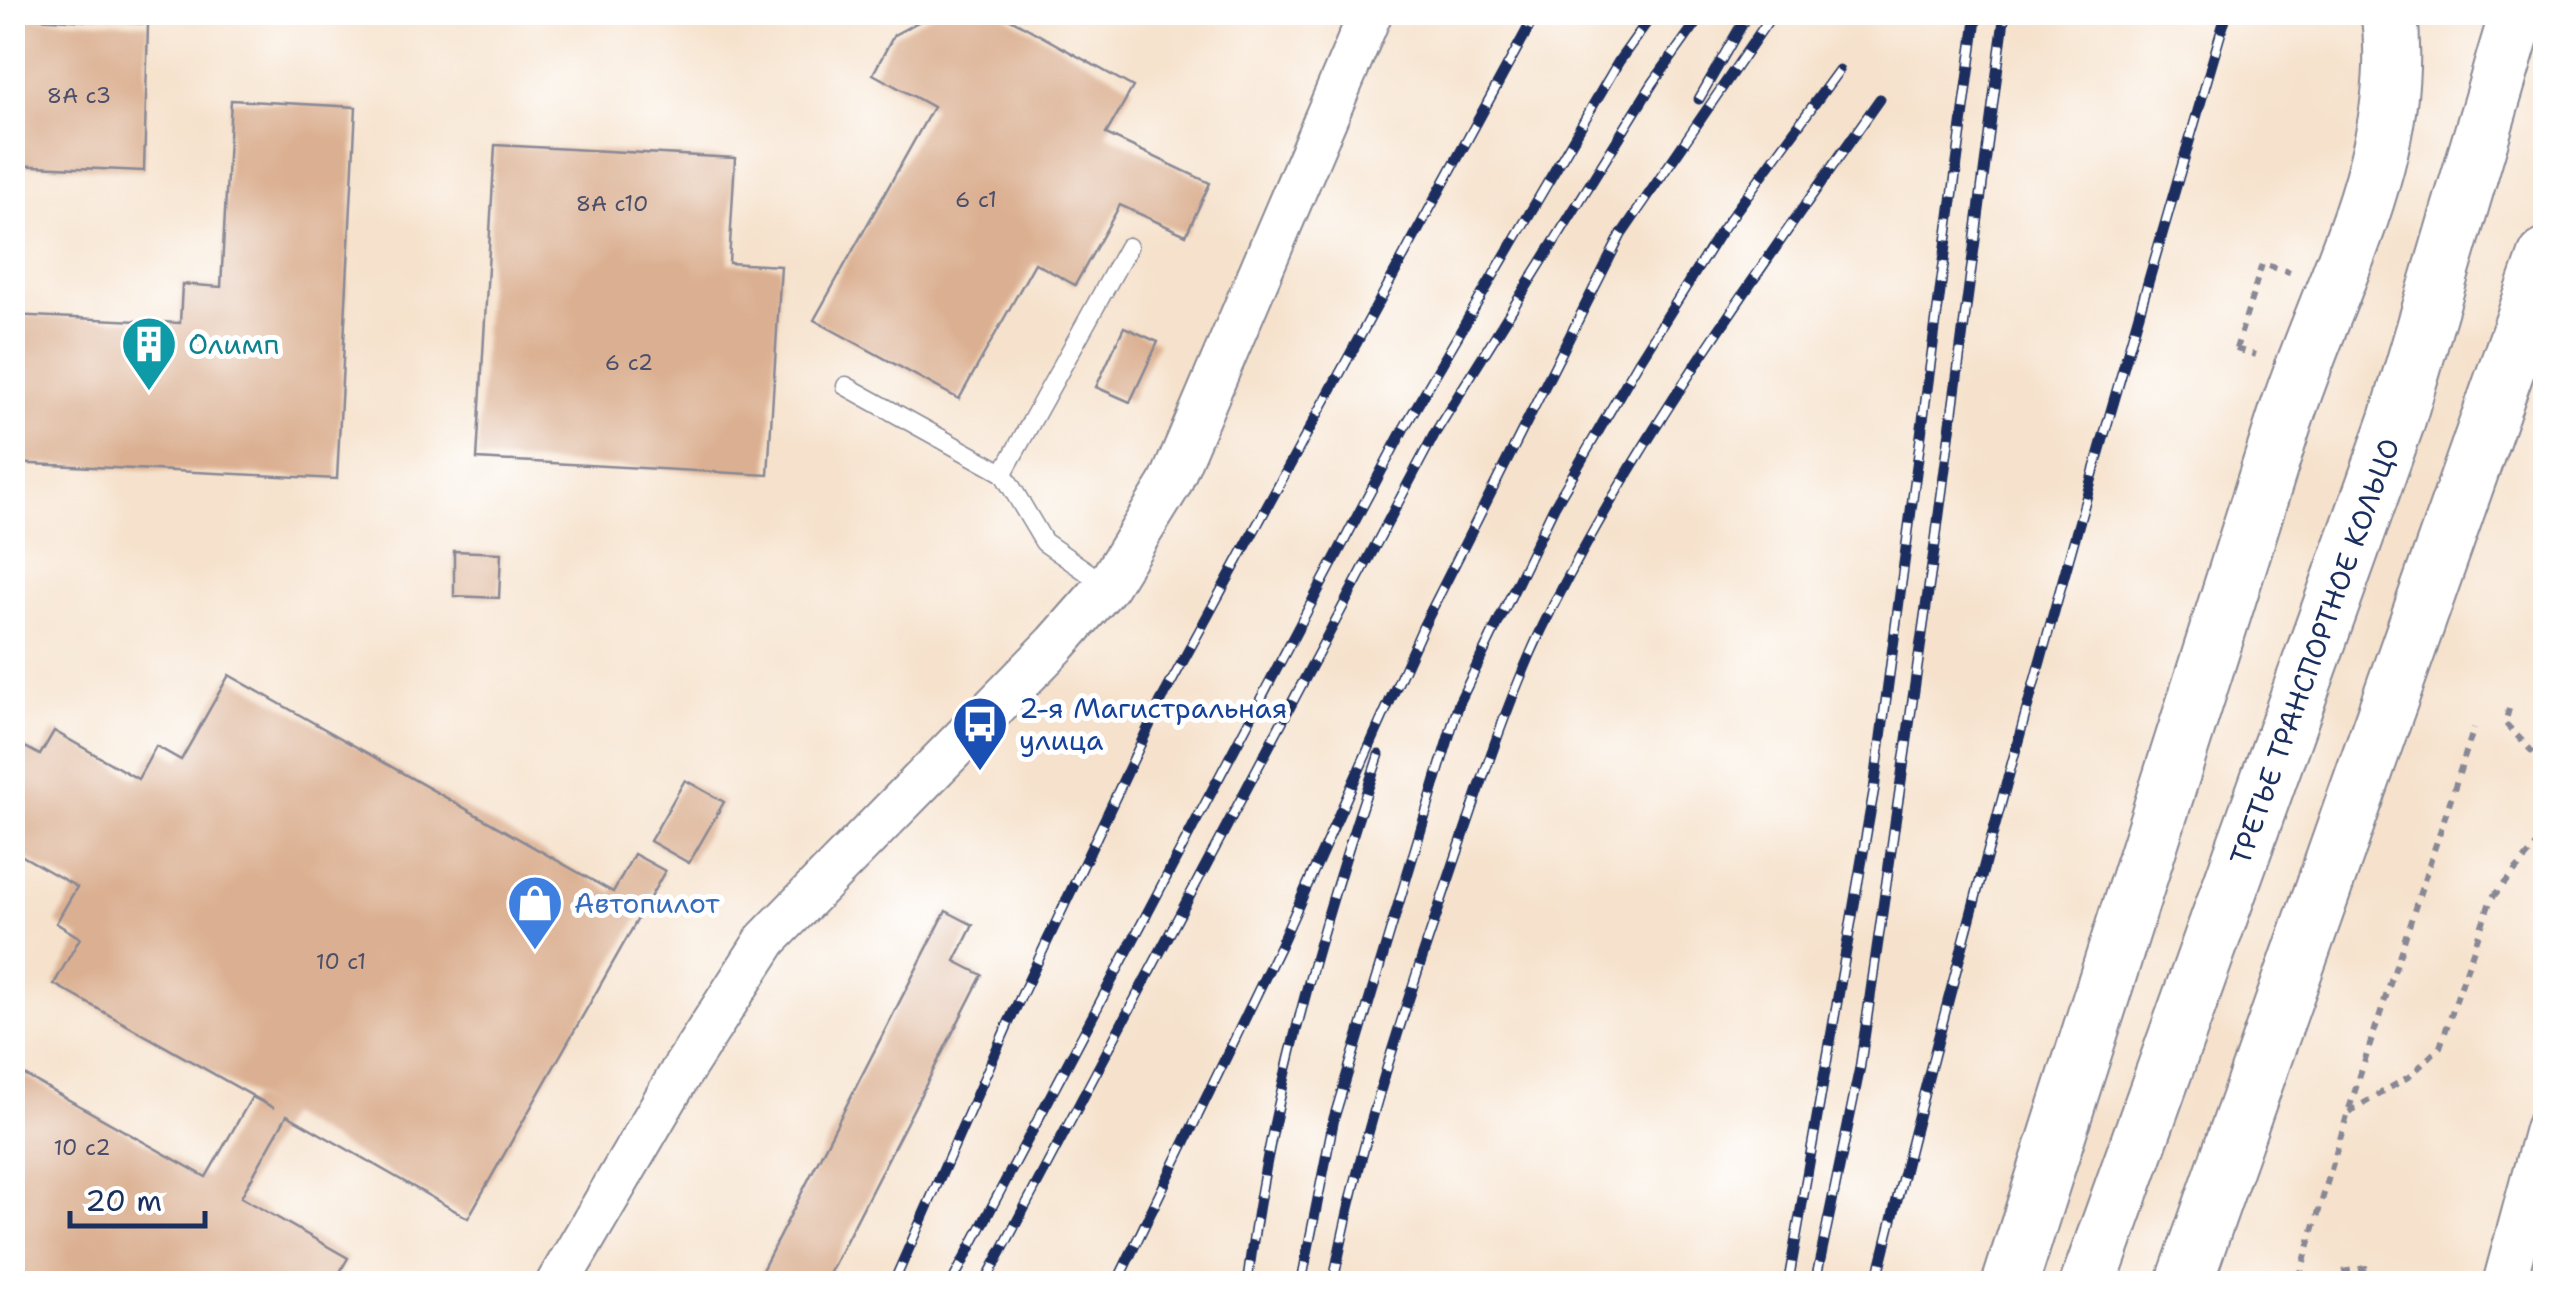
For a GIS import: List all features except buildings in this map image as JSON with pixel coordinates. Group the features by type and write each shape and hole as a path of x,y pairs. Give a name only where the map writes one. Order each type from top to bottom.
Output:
{"main road":[{"path":"2010,1284 2298,378 2374,167 2388,111 2389,12"},
{"name":"ТРЕТЬЕ ТРАНСПОРТНОЕ КОЛЬЦО","path":"2088,1284 2397,421 2518,12"},
{"path":"2184,1284 2546,257"}],"street":[{"path":"557,1284 680,1074 768,939 1056,644 1106,586 1170,484 1372,12"},
{"path":"2504,1284 2546,1128"}],"lane":[{"path":"795,12 807,12"},
{"path":"1003,473 1128,248"},
{"path":"846,386 1003,473 1044,542 1106,586"}],"path":[{"path":"2266,338 2260,356 2236,350 2262,264 2273,267"},
{"path":"2287,282 2294,264"},
{"path":"2509,709 2505,723 2546,766"},
{"path":"2316,1284 2298,1279 2348,1112 2474,728"},
{"path":"2348,1112 2410,1076 2440,1047 2491,899 2546,835"},
{"path":"2333,1284 2342,1272 2366,1268 2382,1284"}],"railway":[{"path":"893,1284 1008,1024 1160,703 1537,12"},
{"path":"951,1284 1404,428 1619,61 1654,12"},
{"path":"984,1284 1435,433 1653,83 1704,12"},
{"path":"1699,99 1749,12"},
{"path":"1116,1284 1281,944 1423,627 1621,235 1774,12"},
{"path":"1788,1284 1874,790 1977,12"},
{"path":"1815,1284 1860,1067 1936,537 2005,12"},
{"path":"1876,1284 2044,646 2227,12"},
{"path":"1301,1284 1334,1118 1459,703 1554,507 1638,363 1721,231 1839,70"},
{"path":"1333,1284 1356,1179 1401,1022 1486,770 1537,639 1625,476 1665,412 1880,99"},
{"path":"1247,1284 1269,1149 1300,1016 1379,755"}],"place":[{"name":"Олимп","path":"149,393"},
{"name":"2-я Магистральная улица","path":"980,773"},
{"name":"Автопилот","path":"535,952"}]}
